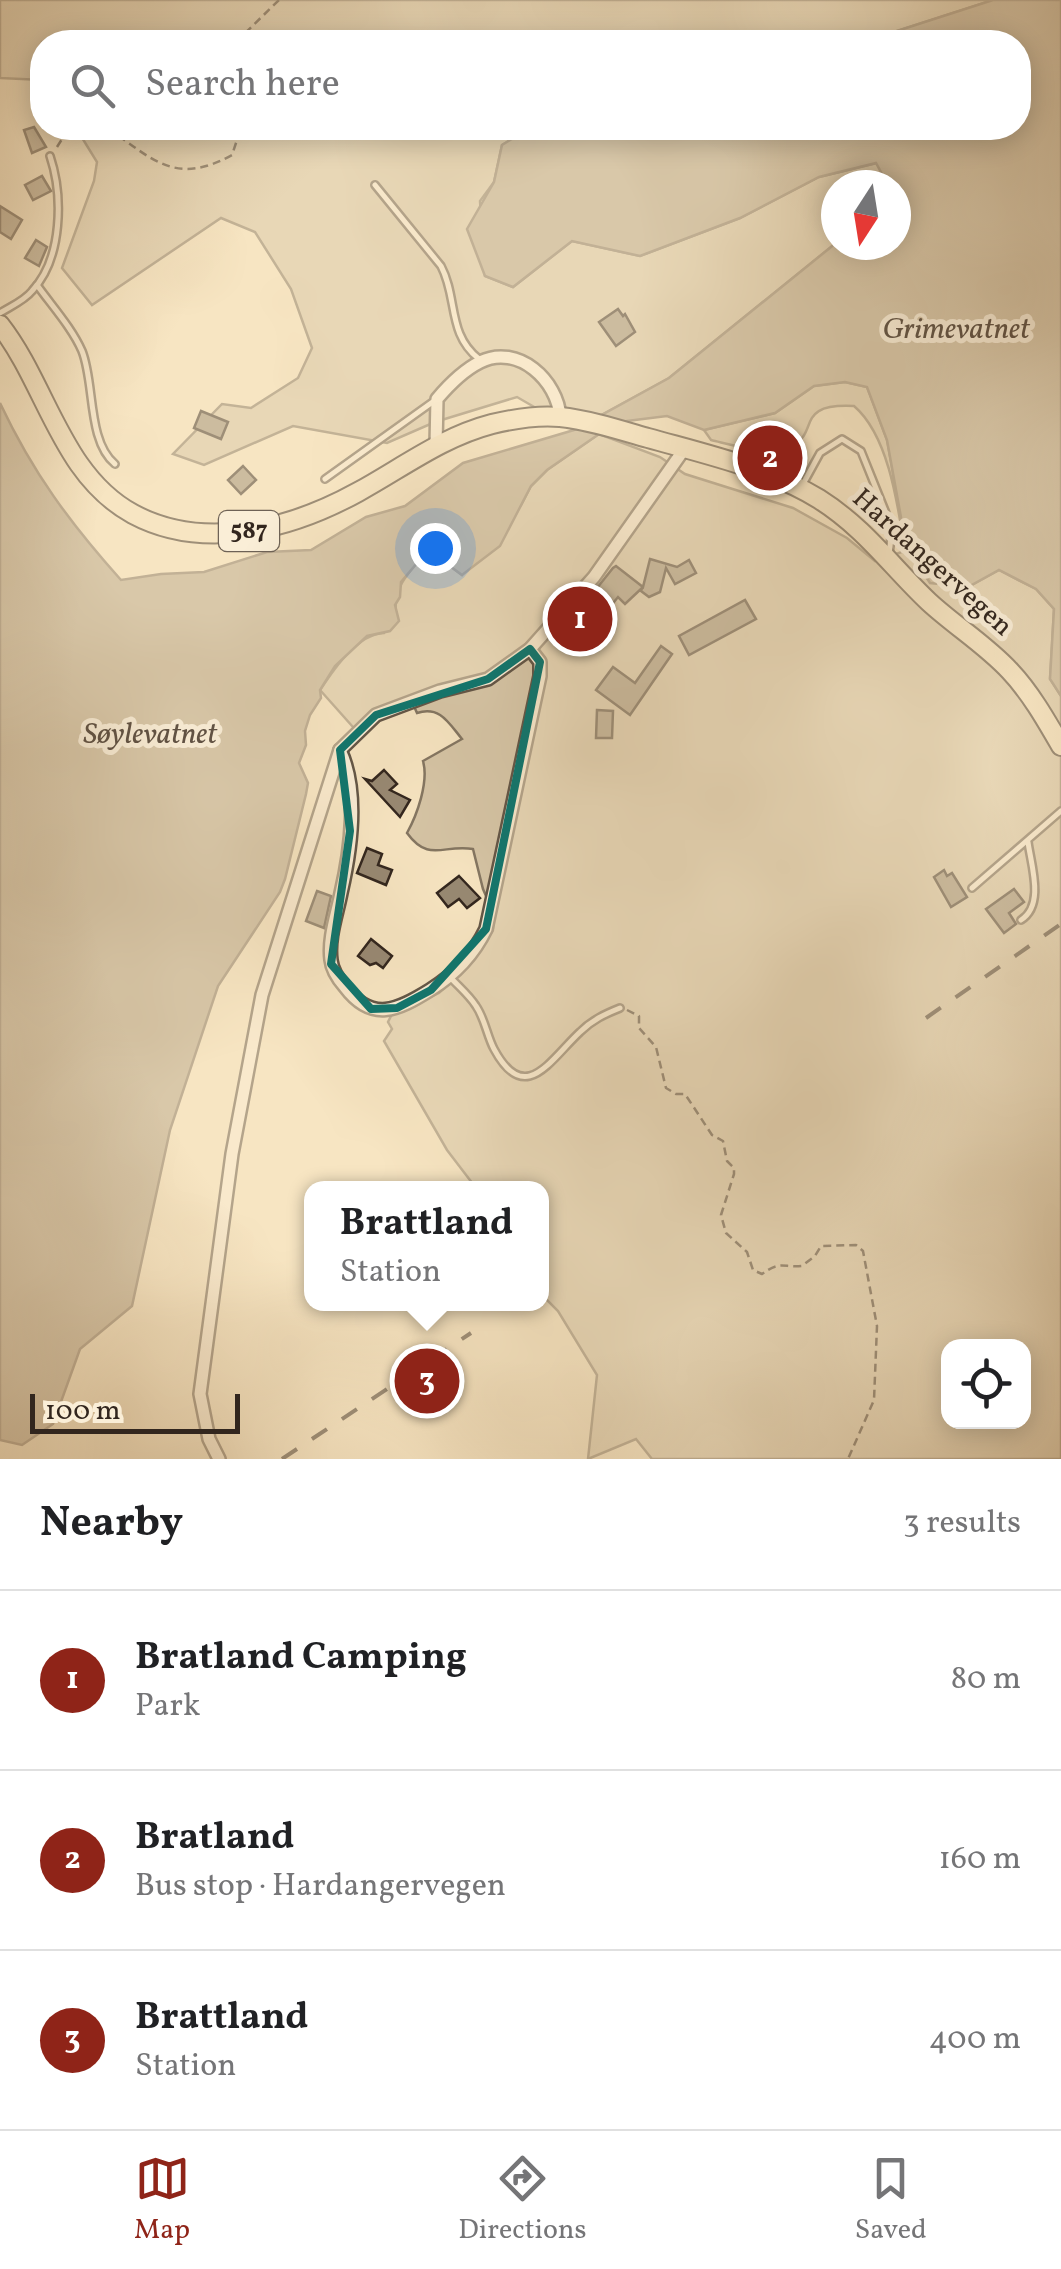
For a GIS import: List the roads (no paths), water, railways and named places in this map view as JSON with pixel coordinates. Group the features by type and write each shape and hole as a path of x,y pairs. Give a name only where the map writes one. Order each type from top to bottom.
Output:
{"main road":[{"name":"587","path":"0,325 26,364 61,436 106,496 164,526 194,533 228,534 302,517 353,495 436,446 491,424 569,419"},
{"name":"Hardangervegen","path":"569,419 685,448 800,490 847,519 927,600 1012,672 1061,746"}],"street":[{"path":"436,446 437,399 482,360 504,358 532,367 554,390 569,419"},
{"path":"219,1459 209,1439 200,1394 232,1154 262,995 340,750 376,716 440,691 488,678 530,649 594,577 685,448"},
{"path":"340,750 348,767 350,831 331,964 360,1004 382,1011 397,1008 450,976 479,943 496,888 540,676 540,662 530,649"}],"lane":[{"path":"0,313 37,286 56,236 58,191 50,156"},
{"path":"374,185 442,266 459,336 482,360"},
{"path":"37,286 80,347 87,366 94,417 106,455 114,464"},
{"path":"325,479 437,399"},
{"path":"800,490 820,453 842,438 861,450 892,528 888,558"},
{"path":"972,888 1061,811"},
{"path":"1021,920 1030,914 1034,904 1028,842"},
{"path":"450,976 477,1007 495,1050 514,1076 523,1078 532,1078 596,1018 620,1008"}],"water":[{"name":"Søylevatnet","path":"993,0 1061,0 1061,696 1050,679 1054,609 1036,589 999,570 968,587 930,583 906,545 887,440 867,387 845,382 814,386 775,413 704,430 667,416 627,421 599,434 547,470 531,486 500,546 462,575 439,558 423,556 401,582 395,605 399,621 390,631 367,636 335,666 310,715 299,763 308,783 285,879 218,986 170,1130 132,1306 80,1349 53,1424 22,1445 0,1440 0,403 54,496 121,580 204,572 267,552 311,550 366,517 405,506 463,463 574,430 669,378 821,255 821,260 911,260 911,170 880,170 876,163 848,170 821,170 821,177 740,218 640,256 572,241 513,287 485,276 467,229 494,182 502,145 510,140 1031,140 1031,30 900,30"}],"railway":[{"path":"926,1018 1061,924"},
{"path":"282,1459 471,1333"}],"place":[{"name":"Bratland","path":"770,458"},
{"name":"Bratland Camping","path":"580,619"},
{"name":"Brattland","path":"427,1381"}],"water label":[{"name":"Grimevatnet","path":"956,330"}]}
